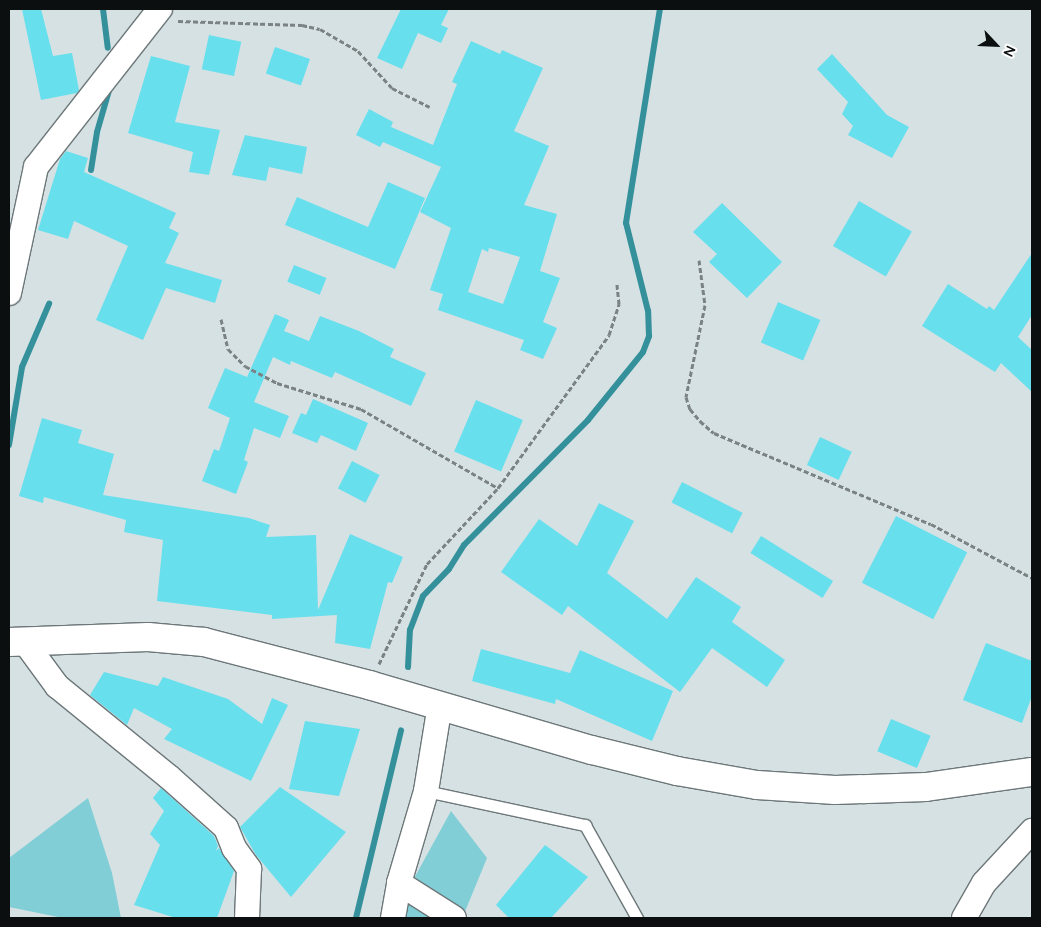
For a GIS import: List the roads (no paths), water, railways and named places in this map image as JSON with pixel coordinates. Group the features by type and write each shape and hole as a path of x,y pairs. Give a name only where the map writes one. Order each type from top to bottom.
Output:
{"street":[{"path":"9,293 36,167 155,14"},
{"path":"16,642 148,637 204,642 369,685 639,762 757,785 835,790 926,787 1032,772"},
{"path":"16,642 58,686 169,777 226,828 234,848 249,869 247,918"},
{"path":"393,918 399,883 426,791 440,705"},
{"path":"964,918 984,883 1032,831"},
{"path":"399,883 454,918"}],"lane":[{"path":"426,791 585,825 637,918"}],"waterway":[{"path":"103,9 108,48"},
{"path":"408,667 410,630 423,596 449,569 464,545 588,420 643,352 649,336 648,311 626,223 660,9"},
{"path":"91,170 97,132 110,87"},
{"path":"9,445 22,367 49,304"},
{"path":"356,918 401,730"}]}
